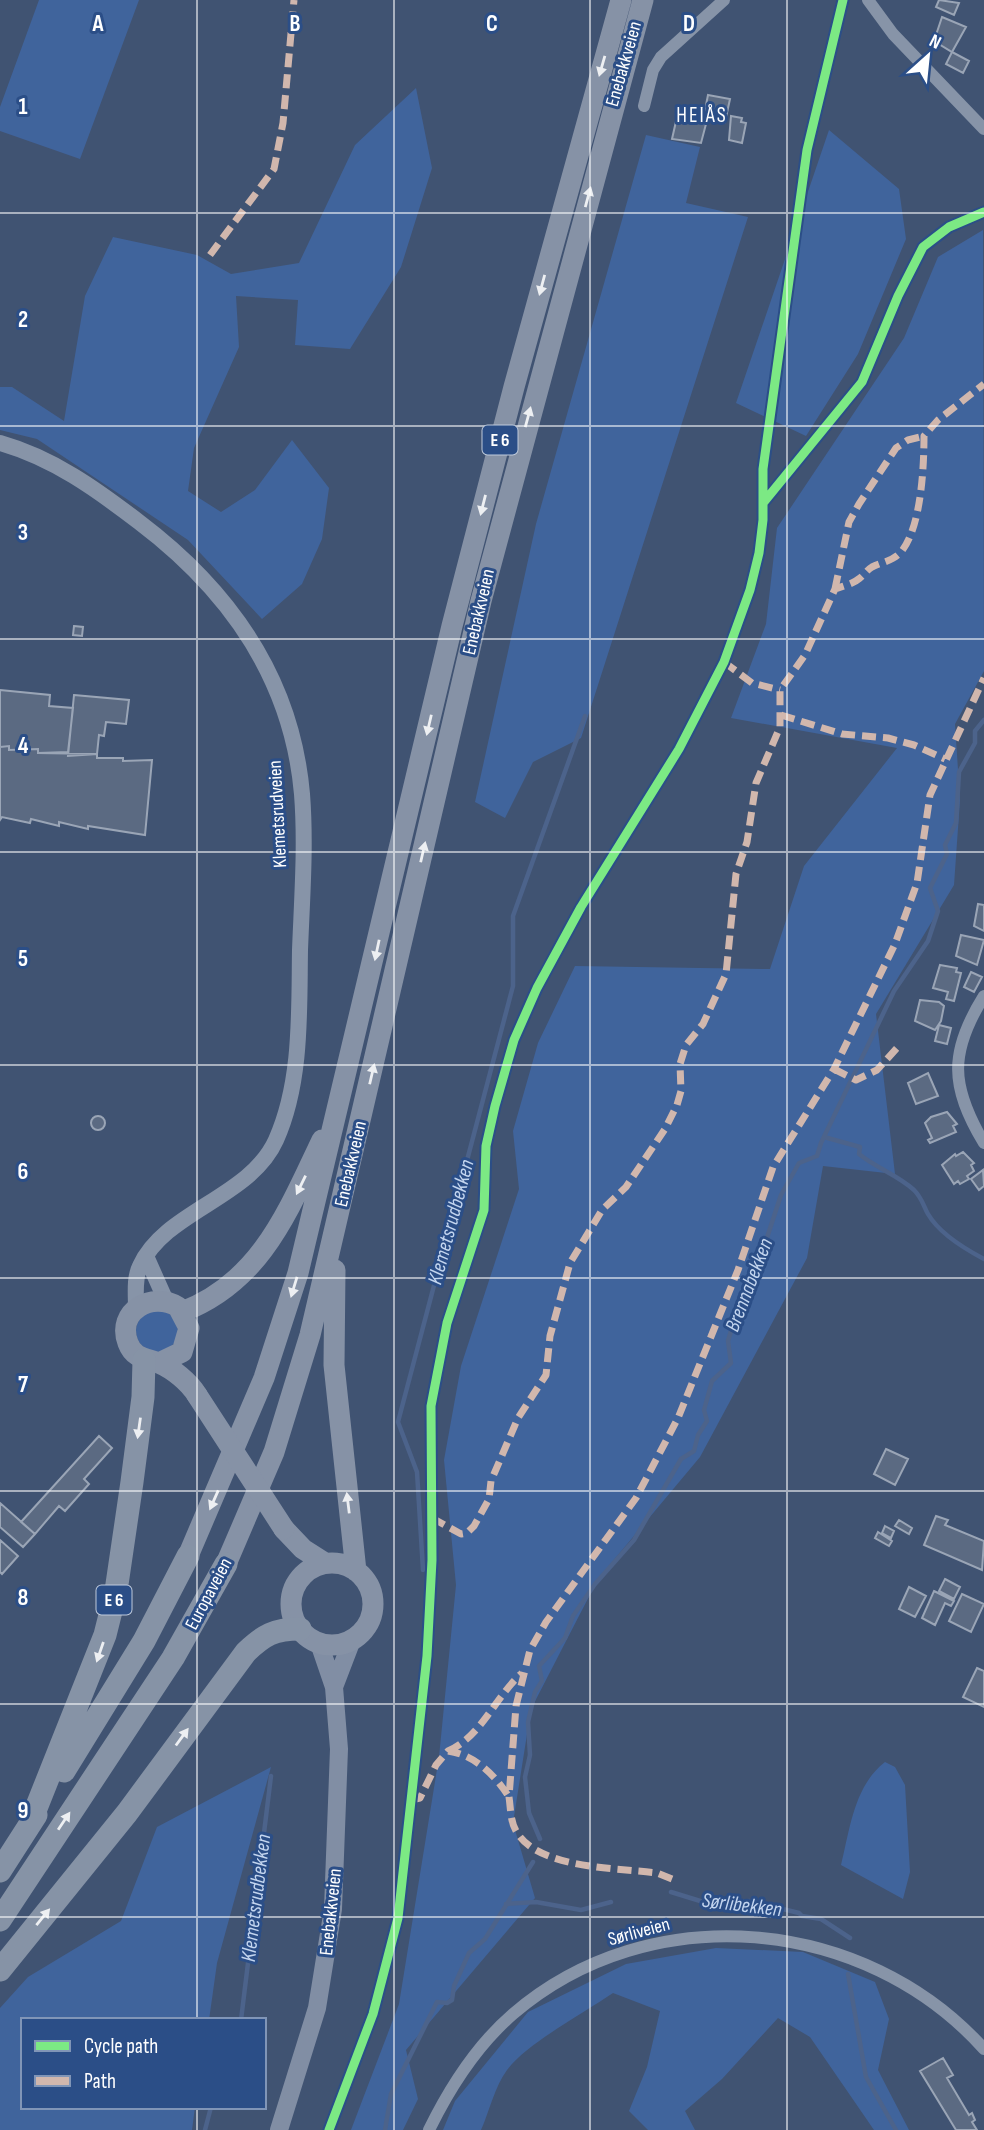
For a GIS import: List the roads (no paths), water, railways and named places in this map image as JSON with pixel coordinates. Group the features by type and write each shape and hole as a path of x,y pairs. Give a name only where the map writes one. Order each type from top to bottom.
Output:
{"highway":[{"name":"Enebakkveien","path":"312,1222 462,587 621,0"},
{"name":"Enebakkveien","path":"336,1229 487,577 643,0"},
{"name":"E 6","path":"136,1308 145,1302 174,1307 212,1300 258,1257 289,1209 341,1102"},
{"name":"Europaveien","path":"0,1871 116,1688 188,1556 264,1378 312,1222"},
{"name":"E 6","path":"336,1229 334,1365 356,1571 369,1587 373,1607 366,1626 352,1640"},
{"name":"Europaveien","path":"0,1920 173,1658 226,1564 285,1423 336,1229"},
{"path":"174,1307 189,1328 186,1345 195,1392 285,1531 303,1549 325,1563"},
{"path":"136,1308 126,1332 131,1349 195,1392"},
{"path":"151,1362 175,1358 186,1345"},
{"name":"E 6","path":"29,1826 105,1635 116,1591 143,1397 151,1362"},
{"path":"285,1531 296,1584 291,1610 299,1629 319,1643 338,1644 352,1640"},
{"path":"296,1584 310,1569 325,1563 340,1563 356,1571"},
{"path":"0,1970 127,1813 246,1652 265,1634 280,1629 299,1629"}],"main road":[{"name":"Enebakkveien","path":"334,1687 352,1640"},
{"name":"Enebakkveien","path":"279,2130 310,2035 331,1930 339,1802 334,1687 319,1643"}],"street":[{"path":"644,106 653,70 661,57 724,0"},
{"path":"868,0 893,34 984,129"},
{"name":"Klemetsrudveien","path":"0,443 40,457 81,480 148,528 209,582 244,630 270,675 298,762 303,813 301,930 294,1077 288,1106 275,1143 258,1166 160,1239 146,1256 137,1277 136,1308"},
{"path":"984,996 961,1039 956,1069 963,1101 984,1143"},
{"path":"146,1256 174,1307"},
{"name":"Sørliveien","path":"429,2130 459,2076 514,2013 582,1969 668,1942 750,1935 771,1937 833,1952 908,1986 954,2020 984,2049"}],"waterway":[{"name":"Klemetsrudbekken","path":"423,1570 417,1472 398,1422 513,986 513,916 585,716"},
{"name":"Brennabekken","path":"540,1839 529,1813 525,1777 530,1755 528,1722 535,1692 542,1681 539,1666 565,1638 573,1616 595,1584 634,1540 681,1459 694,1451 698,1435 707,1421 704,1410 712,1381 731,1363 728,1341 739,1304 757,1268 781,1195 799,1163 817,1156 894,991 928,941 938,911 930,888 947,854 945,845 956,823 959,772 975,743 975,731 984,720"},
{"path":"824,1137 860,1147 859,1154 914,1190 933,1221 946,1234 984,1259"},
{"name":"Klemetsrudbekken","path":"241,2018 271,1776"},
{"name":"Brennabekken","path":"385,2130 391,2094 437,2002 447,2003 452,2000 454,1986 469,1953 485,1939 533,1862"},
{"name":"Sørlibekken","path":"671,1892 710,1904 750,1901 799,1913 802,1916 821,1919 850,1938"},
{"name":"Sørlibekken","path":"506,1904 536,1902 581,1910 611,1902"},
{"name":"Sørlibekken","path":"848,1974 866,2077 896,2130"},
{"name":"Klemetsrudbekken","path":"205,2130 210,2109"}],"district":[{"name":"HEIÅS","path":"702,115"}]}
